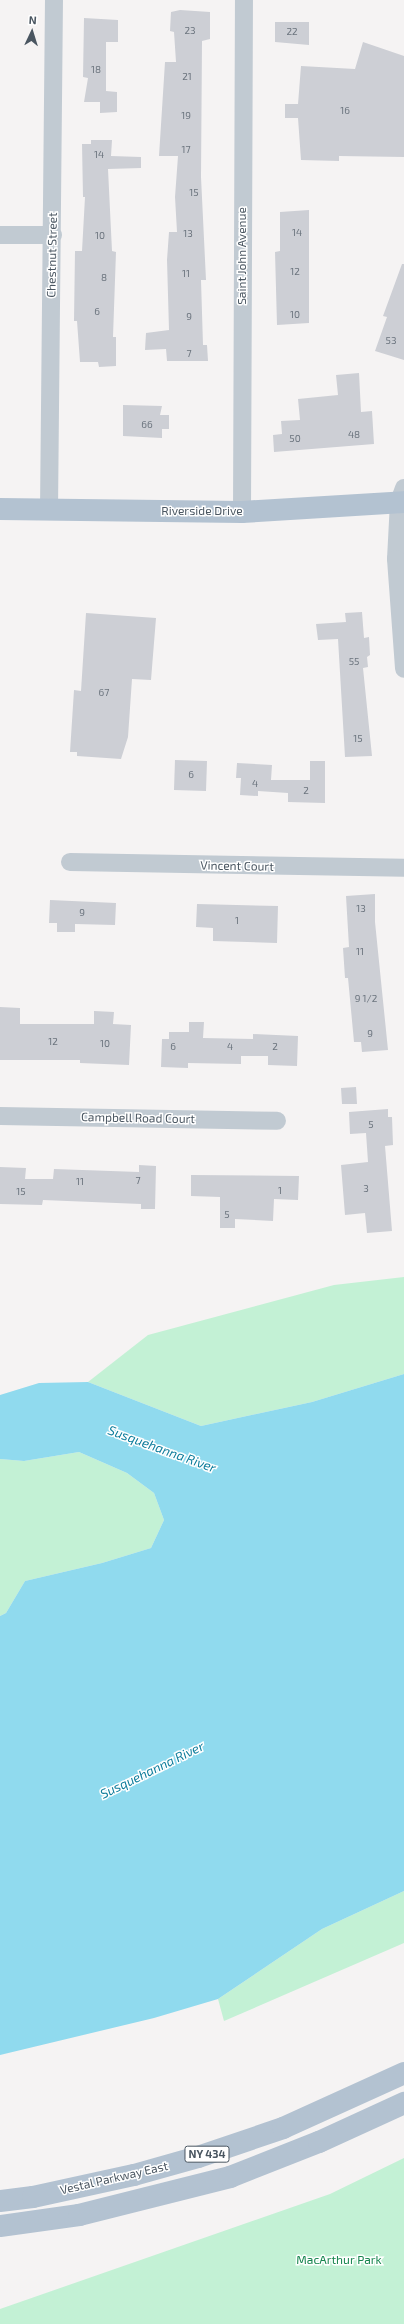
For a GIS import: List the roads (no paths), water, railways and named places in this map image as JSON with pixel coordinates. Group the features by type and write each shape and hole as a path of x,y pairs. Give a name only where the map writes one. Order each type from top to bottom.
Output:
{"main road":[{"name":"Riverside Drive","path":"0,509 242,512 402,498"},
{"name":"Vestal Parkway East","path":"0,2201 33,2197 134,2175 198,2157 283,2128 404,2073"},
{"name":"NY 434","path":"0,2226 79,2215 230,2176 319,2142 404,2103"}],"street":[{"name":"Chestnut Street","path":"49,510 53,235 54,0"},
{"name":"Saint John Avenue","path":"242,512 244,0"},
{"path":"0,236 53,235"},
{"path":"402,498 396,559 404,669"},
{"name":"Vincent Court","path":"70,862 404,868"},
{"name":"Campbell Road Court","path":"0,1116 277,1121"}],"water":[{"name":"Susquehanna River","path":"404,1374 404,1891 322,1929 218,1999 154,2018 0,2055 0,1616 6,1613 25,1581 102,1563 151,1548 164,1520 154,1493 127,1473 79,1452 24,1461 0,1459 0,1395 39,1383 88,1382 201,1426 312,1402"}],"park label":[{"name":"MacArthur Park","path":"339,2260"}]}
